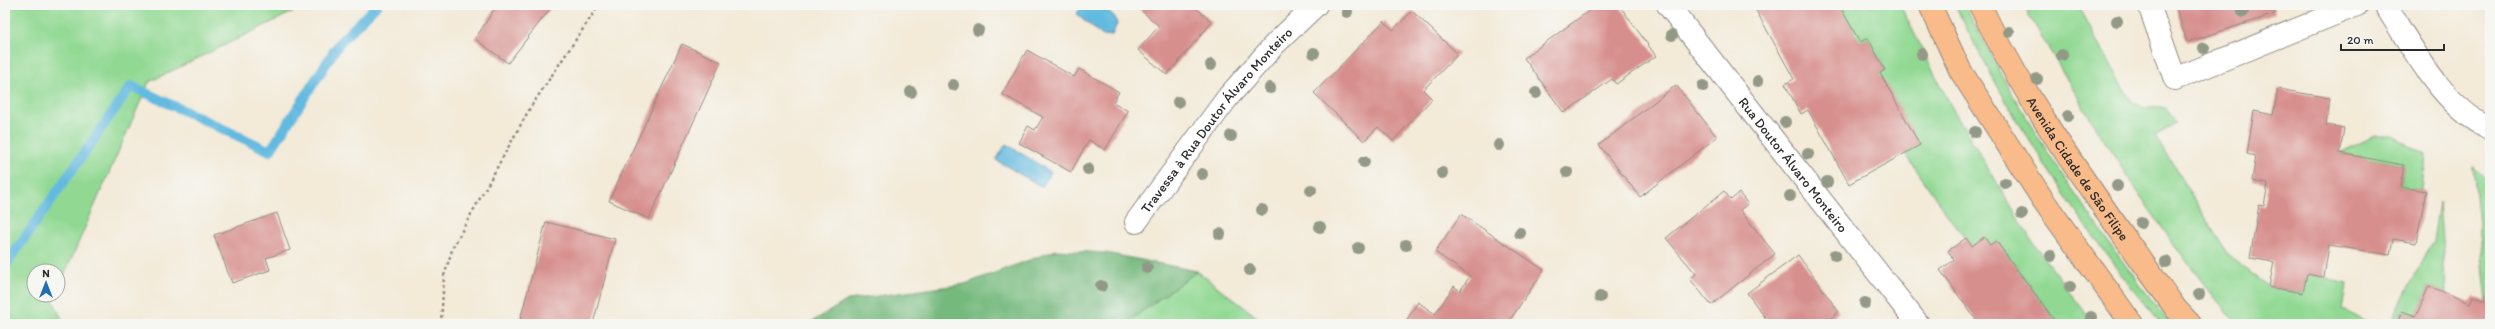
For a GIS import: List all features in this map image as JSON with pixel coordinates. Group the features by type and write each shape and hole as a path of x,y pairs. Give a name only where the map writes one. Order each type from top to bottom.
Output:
{"main road":[{"path":"1930,5 1964,77 2043,200 2132,324"},
{"name":"Avenida Cidade de São Filipe","path":"1980,5 2000,48 2081,175 2172,303 2190,324"}],"street":[{"name":"Travessa à Rua Doutor Álvaro Monteiro","path":"1136,222 1228,98 1275,44 1316,5"},
{"name":"Rua Doutor Álvaro Monteiro","path":"1668,5 1918,324"},
{"path":"2149,5 2175,79 2357,5"},
{"path":"2385,5 2426,68 2462,111 2490,128"}],"path":[{"path":"441,324 444,276 454,248 530,108 599,5"}],"green space":[{"path":"5,5 307,5 149,82 66,271 66,263 26,263 26,303 54,303 64,324 5,324"},
{"path":"1839,5 1900,5 1950,104 2035,246 2094,324 2058,324 1997,241 1990,245 1984,237 1972,246 1948,216 1905,153 1880,73 1885,70 1868,38 1860,42"},
{"path":"1955,5 1965,5 2009,89 2059,170 2141,287 2170,324 2161,324 2075,210 2023,130 1999,89"},
{"path":"2023,5 2078,5 2132,103 2146,108 2166,108 2176,124 2155,136 2228,255 2269,287 2303,293 2307,274 2347,284 2343,310 2371,324 2237,324 2177,249 2123,169 2072,88"},
{"path":"2374,136 2392,136 2425,154 2422,190 2400,187 2404,165 2340,153"},
{"path":"2473,166 2490,183 2490,295 2487,302"},
{"path":"2439,202 2446,293 2429,286 2416,316 2402,311 2397,324 2389,324 2433,241"},
{"path":"1056,250 1106,253 1197,271 1125,324 808,324 848,300 965,284"},
{"path":"1197,271 1266,324 1125,324"}],"water":[{"path":"1084,5 1101,5 1115,17 1117,24 1112,35 1103,36 1076,14"},
{"path":"1006,144 1051,172 1042,187 996,160"}],"building":[{"path":"497,5 553,5 508,63 475,39"},
{"path":"1135,5 1193,5 1212,22 1167,75 1138,50 1159,26"},
{"path":"1597,5 1619,5 1656,56 1616,84 1612,79 1564,113 1524,58"},
{"path":"1753,5 1839,5 1860,42 1868,38 1885,70 1880,73 1920,145 1849,184 1808,110 1801,114 1785,84 1794,79"},
{"path":"2175,5 2273,5 2275,14 2187,42"},
{"path":"1412,11 1458,54 1423,90 1432,99 1393,141 1378,127 1364,141 1314,93 1384,21 1393,30"},
{"path":"682,44 721,62 649,219 609,201"},
{"path":"1027,50 1074,77 1079,69 1119,92 1113,102 1128,111 1105,150 1089,140 1071,172 1019,143 1028,126 1035,130 1043,117 1002,94"},
{"path":"1676,85 1717,137 1640,197 1599,145"},
{"path":"2278,89 2330,98 2326,125 2344,128 2340,153 2404,165 2400,187 2426,191 2416,243 2393,239 2390,255 2329,245 2324,277 2307,274 2303,293 2269,287 2274,262 2250,258 2259,205 2264,206 2268,184 2252,181 2256,156 2247,154 2254,111 2273,115"},
{"path":"1724,191 1731,200 1739,193 1748,204 1740,210 1775,254 1711,305 1690,279 1696,274 1666,238"},
{"path":"277,213 290,250 266,258 270,270 232,283 214,235"},
{"path":"1461,214 1544,270 1507,324 1404,324 1418,302 1435,314 1454,286 1460,291 1470,276 1435,252"},
{"path":"546,222 615,239 593,324 519,324"},
{"path":"1984,237 1990,245 1996,241 2057,324 1979,324 1940,270 1954,260 1948,251 1966,238 1972,246"},
{"path":"1798,255 1839,312 1831,318 1835,324 1770,324 1747,293"},
{"path":"2429,286 2470,303 2473,296 2487,302 2490,295 2490,324 2397,324 2402,311 2416,316"}],"waterway":[{"path":"5,266 131,86 270,151 340,42 377,5"}]}
